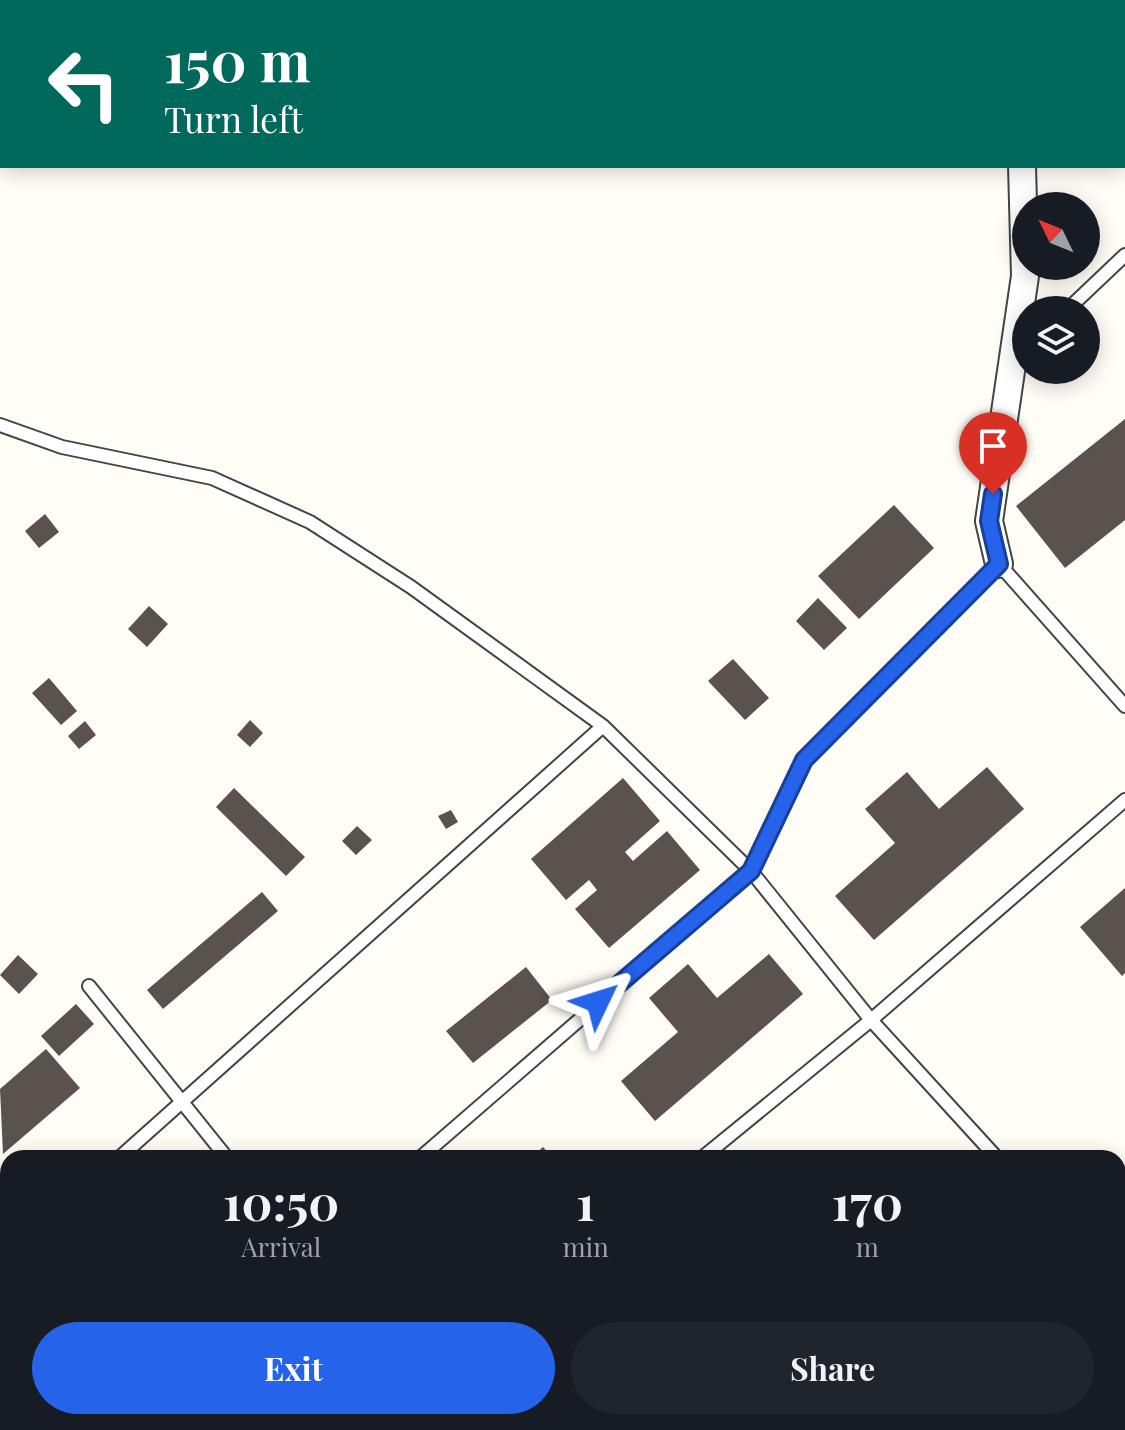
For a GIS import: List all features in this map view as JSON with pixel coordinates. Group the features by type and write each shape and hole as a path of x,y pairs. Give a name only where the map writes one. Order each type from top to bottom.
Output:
{"street":[{"path":"1022,168 1023,296"},
{"path":"999,564 989,521 1014,384"}],"lane":[{"path":"1082,296 1125,255"},
{"path":"0,425 62,447 212,478 310,522 411,587 603,726 751,871 871,1020 990,1150"},
{"path":"429,1150 751,871 804,760 999,564 1125,706"},
{"path":"128,1150 603,726"},
{"path":"712,1150 871,1020 1125,800"},
{"path":"89,986 220,1150"}],"building":[{"path":"1125,419 1125,520 1065,568 1016,506"},
{"path":"894,505 934,548 859,619 818,576"},
{"path":"45,514 59,532 39,548 25,531"},
{"path":"818,598 847,628 824,650 796,621"},
{"path":"149,606 168,624 147,647 128,629"},
{"path":"733,659 769,698 745,720 708,681"},
{"path":"49,678 77,711 61,725 32,693"},
{"path":"250,720 263,733 250,747 237,735"},
{"path":"85,721 96,735 79,749 68,736"},
{"path":"987,767 1024,809 874,940 835,896 895,843 865,809 907,772 939,809"},
{"path":"623,778 660,821 625,852 633,861 667,831 700,870 609,948 575,909 597,890 589,880 566,900 531,859"},
{"path":"234,788 305,857 286,876 216,807"},
{"path":"451,810 458,822 446,829 438,816"},
{"path":"357,826 372,840 356,855 342,841"},
{"path":"1125,888 1125,973 1122,976 1080,927"},
{"path":"262,892 278,911 163,1009 147,990"},
{"path":"769,954 803,994 655,1121 621,1081 678,1032 649,998 688,964 717,998"},
{"path":"18,955 38,974 19,994 0,975"},
{"path":"526,967 552,1000 473,1063 446,1031"},
{"path":"76,1004 94,1024 59,1056 41,1036"},
{"path":"46,1049 80,1088 8,1150 3,1150 0,1089"}],"route":[{"path":"598,1002 751,871 804,760 999,564 989,521 993,494"}]}
